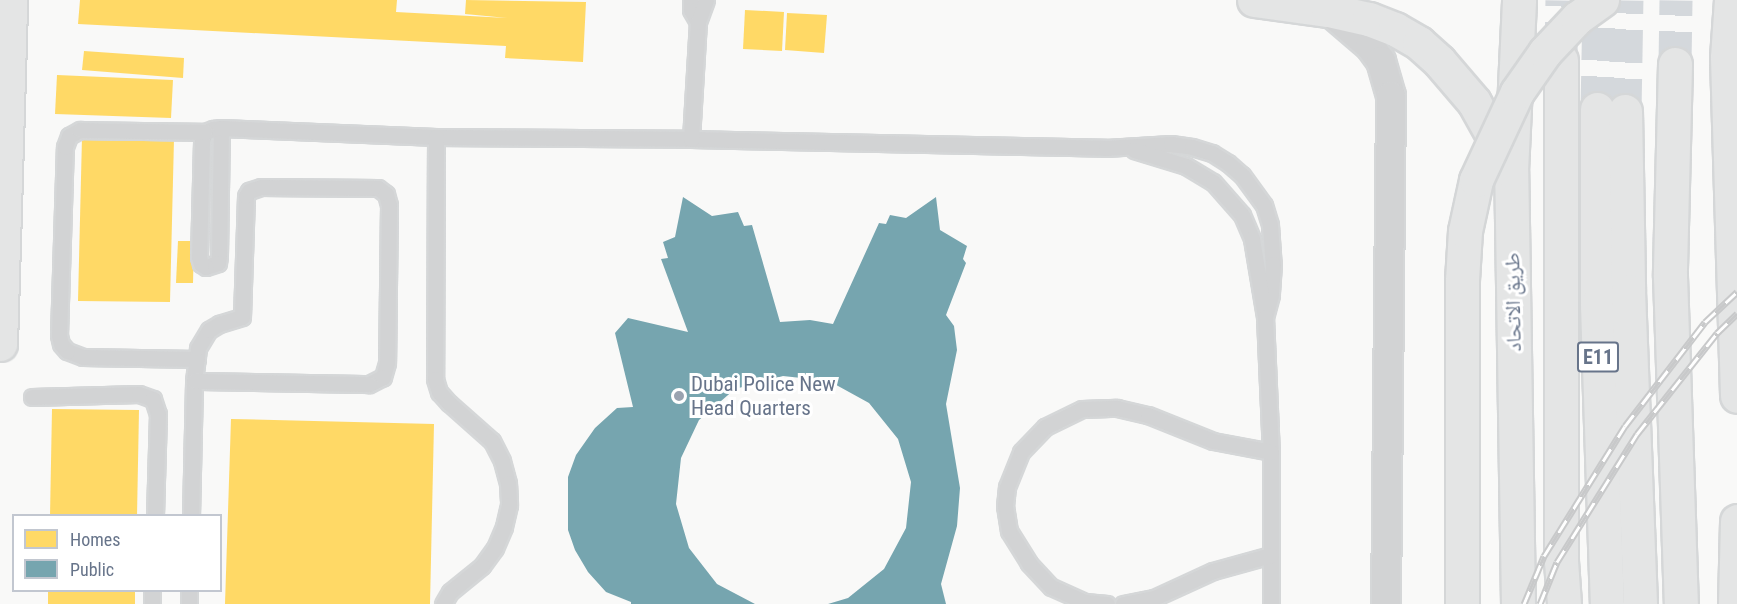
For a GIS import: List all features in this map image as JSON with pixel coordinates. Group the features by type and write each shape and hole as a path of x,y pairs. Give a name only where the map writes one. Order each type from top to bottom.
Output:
{"main road":[{"path":"1254,0 1328,10 1369,19 1419,42 1439,61 1474,102 1511,171"},
{"name":"طريق الاتحاد","path":"1518,604 1511,171 1519,0"},
{"path":"1462,604 1462,280 1465,231 1476,180 1517,92 1545,52 1577,18 1602,0"},
{"path":"1731,0 1727,57 1737,396"},
{"path":"0,344 6,27"},
{"path":"1561,60 1561,561 1564,604"},
{"path":"1675,64 1670,276 1681,604"},
{"name":"E11","path":"1607,604 1597,305 1611,110 1628,291 1640,604"},
{"path":"1736,306 1737,297"},
{"path":"1735,604 1737,521"}],"street":[{"path":"1328,10 1370,46 1381,61 1391,96 1386,604"}],"lane":[{"path":"691,0 691,10 698,22"},
{"path":"691,139 698,22 706,0"},
{"path":"205,132 202,141 199,257 201,264 206,267 218,263 219,256 222,128"},
{"path":"197,359 83,357 67,351 61,344 59,335 65,147 69,136 80,130 205,132 222,128 436,137 691,139 1127,148 1171,144 1192,147 1212,153 1228,163 1248,182 1264,206 1272,243 1273,280 1265,317"},
{"path":"436,137 435,379 439,392 449,403 492,441 502,461 508,483 509,505 504,527 495,548 482,566 450,592 443,604"},
{"path":"1127,148 1186,166 1213,182 1242,215 1252,239 1265,317 1271,452 1271,604"},
{"path":"191,514 194,381 198,348 209,330 219,324 242,317 244,202 249,191 261,187 378,188 387,194 389,205 387,363 382,377 369,384 194,381"},
{"path":"32,397 139,394 153,399 158,414 155,514"},
{"path":"1107,604 1085,602 1051,587 1029,563 1009,531 1005,506 1007,487 1021,452 1045,427 1082,410 1117,408 1148,415 1213,441 1271,452"},
{"path":"1123,604 1154,598 1213,571 1271,555"}],"building: Homes":[{"path":"80,0 397,0 396,12 507,18 465,14 466,0 586,2 583,62 505,58 506,46 78,24"},
{"path":"745,10 784,12 782,51 743,49"},
{"path":"787,13 827,15 824,53 785,50"},
{"path":"84,51 184,58 183,78 82,70"},
{"path":"57,75 173,80 171,118 55,114"},
{"path":"82,137 174,139 170,302 78,301"},
{"path":"178,241 194,241 193,283 176,283"},
{"path":"52,409 139,410 137,514 50,514"},
{"path":"231,419 434,424 430,604 225,604"},
{"path":"48,592 135,592 135,604 48,604"}],"building: Public":[{"name":"Dubai Police New Head Quarters","path":"683,197 712,216 738,212 744,226 752,225 780,322 810,320 833,324 879,223 886,224 890,215 906,218 936,197 940,230 967,246 963,259 966,263 946,315 954,326 957,350 946,404 960,488 957,526 941,584 946,604 828,604 848,598 884,569 906,528 911,482 898,439 869,403 829,381 783,376 735,389 699,420 681,458 676,504 689,548 717,584 755,604 631,604 631,602 606,592 588,572 575,550 568,530 568,477 576,455 595,428 617,408 633,407 615,333 628,318 688,332 661,259 668,258 663,242 675,237"}],"tunnel":[{"path":"1561,55 1562,0"},
{"path":"1597,109 1599,0"},
{"path":"1625,111 1627,0"},
{"path":"1675,64 1676,0"}],"railway":[{"path":"1524,604 1544,556 1625,426 1705,322 1737,292"},
{"path":"1540,604 1557,562 1637,434 1717,333 1737,314"}],"place":[{"name":"Dubai Police New Head Quarters","path":"679,396"}]}
